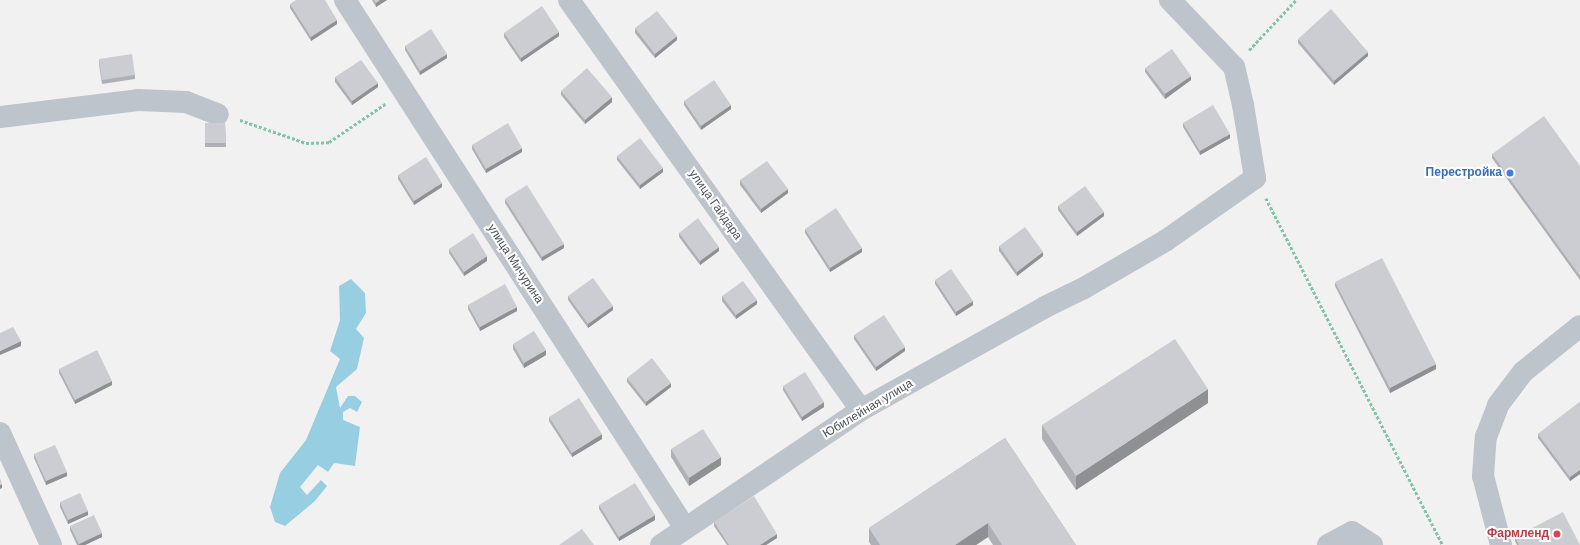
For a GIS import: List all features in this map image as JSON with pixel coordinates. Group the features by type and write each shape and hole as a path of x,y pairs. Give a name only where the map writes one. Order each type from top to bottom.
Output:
{"street":[{"name":"улица Мичурина","path":"345,0 685,528"},
{"name":"улица Гайдара","path":"569,0 862,410"},
{"path":"1170,0 1234,67 1243,105 1255,178"},
{"path":"0,118 138,100 186,102 218,114"},
{"name":"Юбилейная улица","path":"661,545 862,410 1045,307 1084,288 1165,241 1255,178"},
{"path":"1501,545 1484,476 1486,437 1488,431 1498,406 1523,372 1580,326"},
{"path":"0,433 51,545"},
{"path":"1328,545 1352,532 1372,545"}],"path":[{"path":"1234,67 1296,0"},
{"path":"218,114 306,143 329,142 404,92"},
{"path":"1255,178 1443,545"}],"water":[{"path":"351,279 365,293 366,313 356,329 364,338 357,369 336,387 340,408 348,396 355,396 362,402 357,412 350,408 343,412 343,420 360,427 355,466 334,463 328,472 318,465 300,487 307,495 321,480 327,486 315,501 285,526 275,522 270,507 280,473 306,440 340,359 330,351 340,320 339,286"}],"building":[{"path":"296,0 325,0 337,20 311,37 290,4"},
{"path":"542,6 559,32 521,58 504,33"},
{"path":"1331,9 1368,52 1334,81 1298,39"},
{"path":"657,11 677,36 655,54 635,28"},
{"path":"431,29 447,54 420,71 405,46"},
{"path":"1172,49 1191,76 1165,94 1145,68"},
{"path":"132,54 135,75 102,80 99,59"},
{"path":"361,60 378,83 352,101 335,77"},
{"path":"587,68 612,97 585,120 561,91"},
{"path":"714,80 731,105 701,126 684,101"},
{"path":"1213,105 1230,134 1200,151 1183,123"},
{"path":"1544,116 1580,166 1580,276 1492,154"},
{"path":"205,123 225,123 226,143 205,143"},
{"path":"508,123 522,148 486,169 472,145"},
{"path":"640,138 663,168 640,185 617,156"},
{"path":"426,157 442,183 414,201 398,175"},
{"path":"767,161 788,189 761,209 740,180"},
{"path":"527,185 564,244 542,257 505,199"},
{"path":"1085,186 1104,212 1077,232 1058,206"},
{"path":"836,208 862,248 830,268 805,229"},
{"path":"698,218 719,247 700,261 679,233"},
{"path":"1025,227 1043,252 1017,272 999,246"},
{"path":"473,233 487,256 464,272 449,249"},
{"path":"1382,258 1436,364 1390,388 1335,282"},
{"path":"951,269 973,301 956,312 935,280"},
{"path":"593,278 613,306 588,324 568,296"},
{"path":"743,281 757,300 736,315 722,296"},
{"path":"505,284 517,307 480,327 468,305"},
{"path":"884,315 905,347 876,367 854,335"},
{"path":"13,327 21,341 0,351 0,333"},
{"path":"534,331 546,350 524,363 513,344"},
{"path":"1175,339 1208,389 1076,476 1042,425"},
{"path":"97,350 112,381 75,400 59,369"},
{"path":"652,358 671,383 646,402 627,378"},
{"path":"805,372 824,402 802,417 783,386"},
{"path":"579,398 602,434 572,453 549,417"},
{"path":"1580,402 1580,470 1570,477 1538,434"},
{"path":"703,429 721,457 689,478 671,449"},
{"path":"1005,438 1076,545 1002,545 988,523 955,545 880,545 869,528"},
{"path":"55,445 67,472 46,481 34,454"},
{"path":"635,483 655,515 619,537 599,505"},
{"path":"80,493 88,511 68,520 60,502"},
{"path":"754,496 777,534 760,545 729,545 714,522"},
{"path":"1563,512 1580,545 1519,545 1515,537"},
{"path":"94,515 102,533 79,544 70,526"},
{"path":"582,529 594,545 559,545"}],"place":[{"name":"Перестройка","path":"1510,173"},
{"name":"Фармленд","path":"1557,534"}]}
